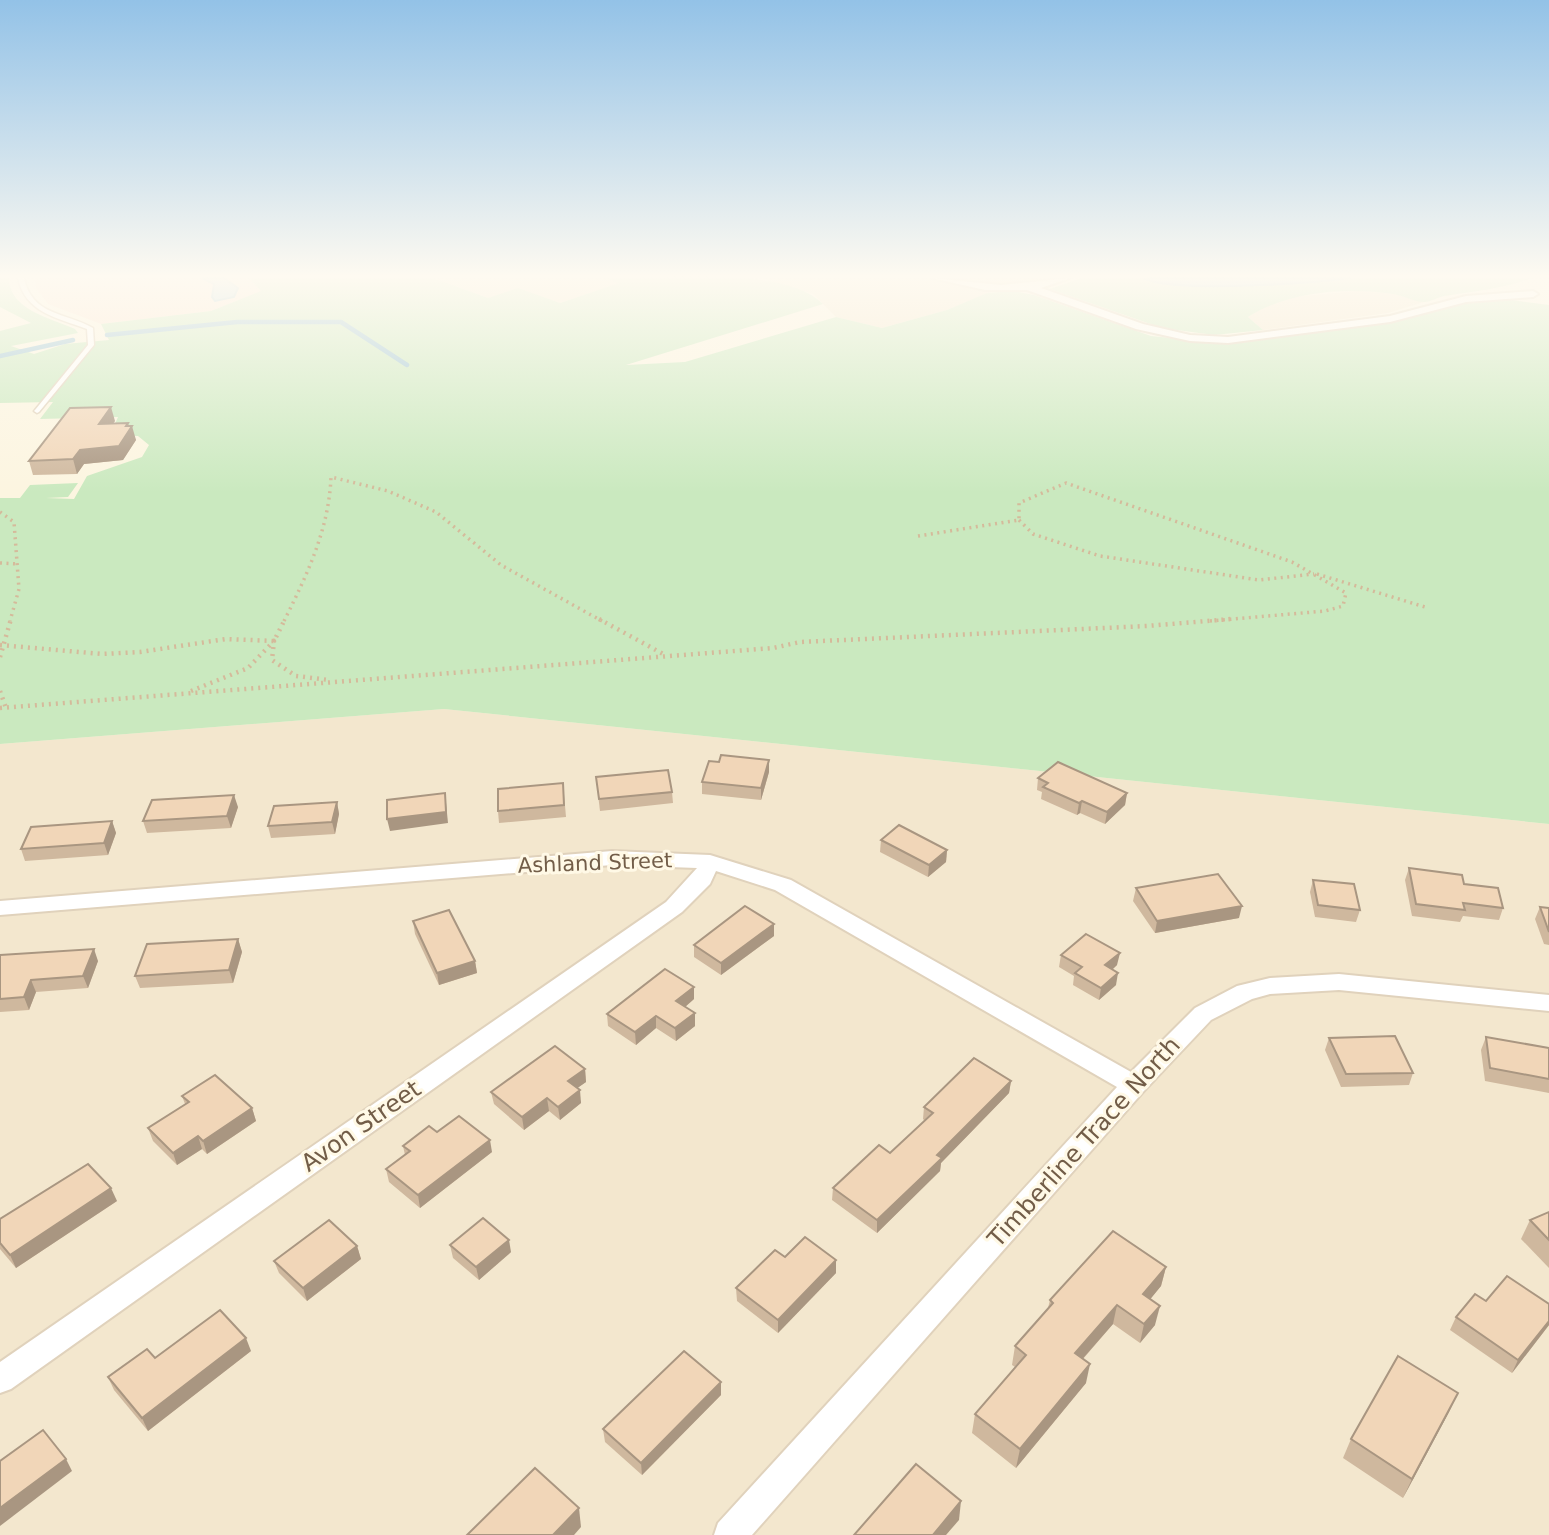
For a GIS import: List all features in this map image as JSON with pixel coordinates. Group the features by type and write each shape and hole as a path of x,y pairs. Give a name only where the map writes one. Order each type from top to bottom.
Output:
{"street":[{"name":"Ashland Street","path":"0,908 612,858 710,862 736,867 783,885 1134,1085"},
{"name":"Avon Street","path":"0,1379 674,906 702,879 710,862"},
{"name":"Timberline Trace North","path":"730,1535 1134,1085 1203,1014 1245,992 1270,986 1339,982 1549,1003"}],"lane":[{"path":"37,411 87,350"}],"path":[{"path":"184,694 248,668 274,640 307,574 332,493 331,477 388,491 436,512 501,565 665,656"},
{"path":"0,691 3,708 665,656 707,649 784,647 800,642 1147,626 1325,611 1343,606 1346,593 1292,562 1066,483 1019,503 1018,520"},
{"path":"0,512 14,522 19,589 0,657"},
{"path":"918,536 966,527 990,527 1018,520"},
{"path":"1018,520 1033,534 1100,556 1228,573 1259,580 1312,573 1425,607"},
{"path":"0,563 18,565"},
{"path":"2,645 102,654 140,652 226,639 274,640"},
{"path":"274,640 272,660 296,676 339,682"}],"shaded area":[{"path":"444,709 1549,824 1549,1535 0,1535 0,744"}],"green space":[{"path":"0,350 21,350 34,354 48,350 676,350 626,365 685,362 726,350 1549,350 1549,824 444,709 0,744 0,498 20,498 30,485 78,483 68,497 46,498 74,499 87,476 142,457 149,445 138,436 110,435 118,417 40,419 53,402 0,403"}],"building":[{"path":"111,407 99,424 128,423 126,426 132,426 119,446 80,450 73,459 29,461 70,408"},
{"path":"721,755 769,760 761,788 702,782 709,761 719,762"},
{"path":"1058,762 1127,793 1107,812 1043,787 1048,783 1038,778"},
{"path":"668,770 672,792 599,799 596,777"},
{"path":"563,783 564,805 498,811 498,789"},
{"path":"445,793 446,812 387,819 387,800"},
{"path":"234,795 227,816 143,821 152,800"},
{"path":"337,802 332,822 268,826 274,806"},
{"path":"112,821 104,843 21,849 31,827"},
{"path":"899,825 947,850 929,865 881,840"},
{"path":"1409,868 1462,875 1464,884 1498,888 1503,908 1463,903 1465,910 1416,904"},
{"path":"1218,874 1242,906 1157,921 1136,888"},
{"path":"1313,880 1354,884 1360,910 1318,905"},
{"path":"745,906 774,924 721,963 694,945"},
{"path":"1540,907 1549,908 1549,932"},
{"path":"449,910 475,961 437,973 413,921"},
{"path":"1086,934 1120,953 1105,965 1118,973 1101,988 1075,973 1082,967 1061,955"},
{"path":"238,939 229,970 135,976 147,944"},
{"path":"94,949 83,976 31,980 24,997 0,999 0,955"},
{"path":"665,969 694,987 676,1001 695,1013 675,1028 656,1016 635,1032 607,1014"},
{"path":"1395,1036 1413,1073 1346,1074 1329,1038"},
{"path":"1486,1037 1549,1048 1549,1079 1490,1068"},
{"path":"555,1046 585,1069 568,1081 580,1090 558,1107 547,1098 522,1117 491,1092"},
{"path":"974,1058 1011,1081 937,1155 942,1158 877,1220 833,1188 879,1145 890,1153 933,1113 924,1107"},
{"path":"215,1075 252,1108 203,1141 198,1136 173,1153 148,1128 189,1102 182,1096"},
{"path":"459,1116 490,1140 418,1195 386,1169 410,1151 403,1146 429,1126 437,1132"},
{"path":"88,1164 111,1188 10,1255 0,1243 0,1219"},
{"path":"1549,1212 1549,1240 1530,1220"},
{"path":"483,1218 509,1240 476,1267 450,1245"},
{"path":"329,1220 357,1246 303,1288 274,1261"},
{"path":"1113,1231 1166,1267 1143,1294 1160,1306 1144,1324 1117,1305 1075,1353 1090,1364 1020,1449 975,1414 1026,1355 1015,1346 1053,1303 1050,1300"},
{"path":"805,1237 836,1260 778,1320 736,1288 775,1250 785,1257"},
{"path":"1507,1276 1549,1304 1549,1321 1518,1360 1456,1317 1475,1294 1486,1301"},
{"path":"220,1310 246,1338 142,1418 108,1377 147,1349 155,1358"},
{"path":"684,1351 721,1382 641,1463 603,1429"},
{"path":"1398,1356 1458,1393 1412,1479 1351,1439"},
{"path":"43,1430 66,1459 0,1508 0,1461"},
{"path":"916,1464 961,1501 933,1535 854,1535"},
{"path":"535,1468 579,1508 553,1535 467,1535"}],"waterway":[{"path":"0,356 29,350"},
{"path":"383,350 407,365"}]}
